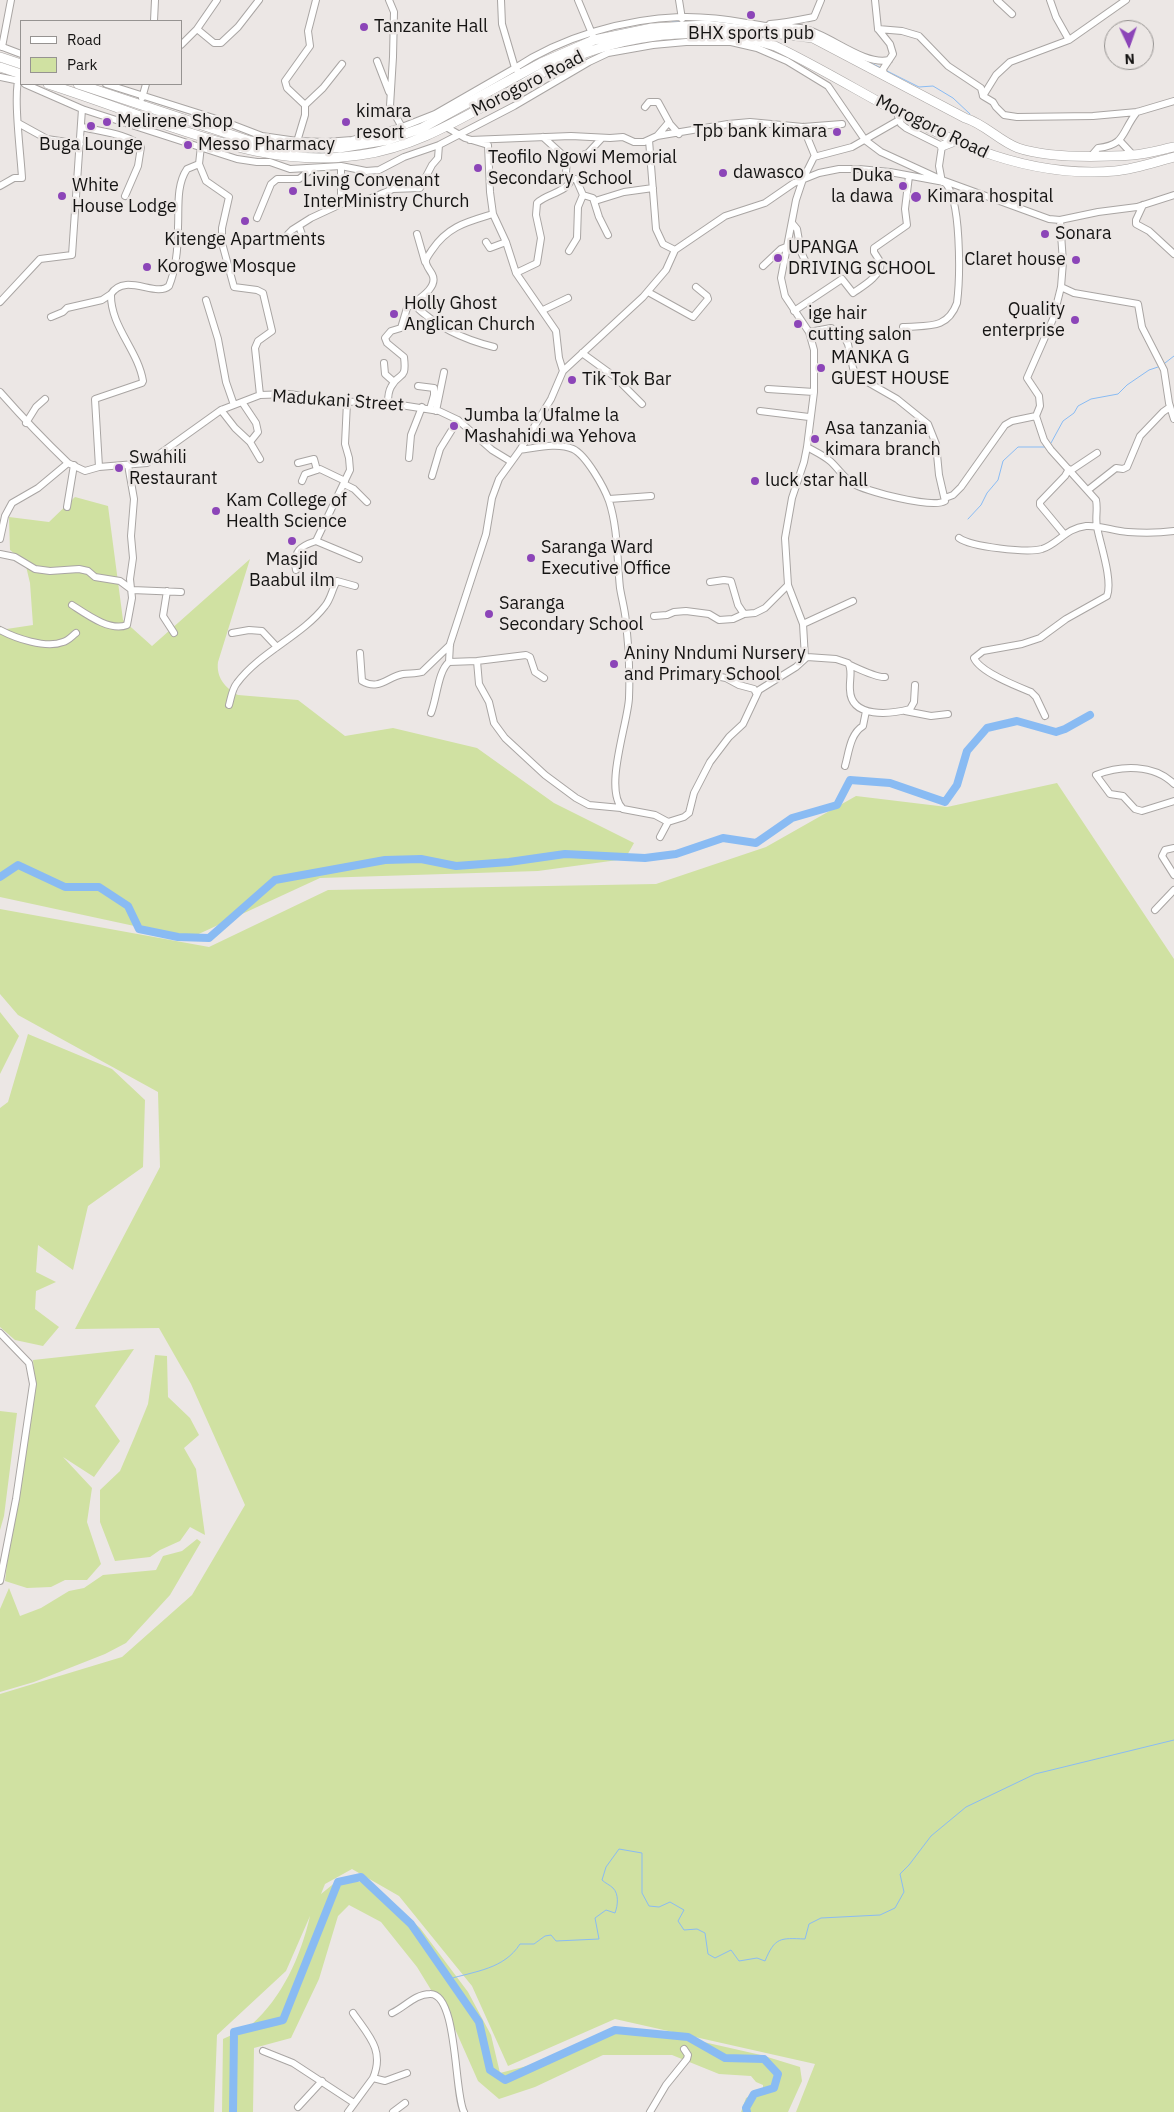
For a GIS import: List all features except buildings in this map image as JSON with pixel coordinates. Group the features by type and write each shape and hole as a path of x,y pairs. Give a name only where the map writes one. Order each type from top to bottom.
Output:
{"highway":[{"name":"Morogoro Road","path":"82,85 141,100 238,138 339,148 371,144 437,121 593,36 638,30 682,21 782,36 806,36 822,42 983,126 1006,142 1020,148 1044,153 1133,155 1174,147"},
{"name":"Morogoro Road","path":"51,85 203,138 242,149 277,156 320,158 368,154 404,145 446,128 574,57 626,42 682,34 732,36 775,46 955,141 988,155 1021,164 1070,170 1116,171 1136,168 1174,156"},
{"path":"0,57 20,75"},
{"path":"0,67 20,75"},
{"path":"942,146 955,141"}],"street":[{"path":"11,0 1,46 20,54"},
{"path":"154,20 155,0"},
{"path":"182,44 197,29 217,0"},
{"path":"197,29 211,41 221,43 238,27 259,0"},
{"path":"296,145 305,115 305,105 287,88 285,81 310,46 308,31 316,0"},
{"path":"389,0 394,12 391,110 404,131 535,56 593,36 578,0"},
{"path":"501,0 502,24 515,68 519,72 524,72"},
{"path":"679,0 682,21 735,20 782,29 805,28 874,60 889,60"},
{"path":"758,25 792,22 800,18 814,17 821,0"},
{"path":"875,0 878,29 892,49 892,58 883,69 884,75"},
{"path":"997,0 1012,14"},
{"path":"1050,0 1056,17 1069,40"},
{"path":"983,96 996,75 1010,62 1069,40 1126,0"},
{"path":"878,29 902,30 919,36 948,66 980,88 983,96 993,102 1004,115 1017,117 1093,116 1137,112 1174,101"},
{"path":"27,85 82,109 249,162 270,162 290,169 341,166 366,171 379,170 404,157 439,145 514,106 608,53 636,47 700,42 731,42 757,48 787,61 828,86 865,140 881,152 942,181 1049,219 1060,220 1143,205 1174,195"},
{"path":"377,61 390,95"},
{"path":"305,105 323,88 342,64"},
{"path":"0,77 20,75 18,123 22,178 14,178 0,186"},
{"path":"108,85 141,100 146,85"},
{"path":"645,107 649,102 658,102 669,122 679,134"},
{"path":"0,302 40,259 72,255 82,109"},
{"path":"896,110 899,120 906,128 942,146 939,166 942,181"},
{"path":"1092,155 1098,148 1115,145 1120,141 1129,122 1137,112"},
{"path":"815,156 845,149 865,140 899,120"},
{"path":"657,136 669,122"},
{"path":"470,140 571,136 623,137 634,142 644,142 657,136 750,122 804,127 842,124"},
{"path":"18,123 47,139 80,144"},
{"path":"82,127 126,138 141,147 138,166 124,196"},
{"path":"804,127 815,156 803,179 781,270 785,296 809,332 814,350 814,392 809,416 807,447 792,498 785,535 788,585 803,624 805,658"},
{"path":"446,128 458,135 488,146 493,214 506,242 516,273 557,333 559,358 563,372"},
{"path":"543,137 565,157 567,161 566,172 570,179"},
{"path":"567,161 588,152 602,138"},
{"path":"649,140 656,229 658,237 663,244 675,250"},
{"path":"1120,141 1133,155"},
{"path":"289,243 289,232 331,208 341,204 369,199 393,189 420,188 432,165 438,158 439,145"},
{"path":"201,146 199,164 206,181 229,197 222,228 222,243 234,287 257,290 263,293 272,331 258,341 255,348 260,396"},
{"path":"51,317 63,312 67,308 102,300 117,289 130,285 162,290 168,288 175,258 181,184 188,169 199,164"},
{"path":"341,166 341,204"},
{"path":"257,218 270,184 277,179 299,179 314,167"},
{"path":"431,713 436,701 441,673 449,662 450,644 486,534 492,498 499,479 510,461 520,450 551,399 563,372 648,292 666,270 675,250 726,216 765,203 803,179 819,173 848,169 890,172 942,181 948,186 953,196 957,216 957,303 953,314 942,324 903,327"},
{"path":"794,311 842,278 852,293 870,281 879,271 881,264 874,252 874,248 907,226 905,206 910,176"},
{"path":"569,251 577,238 578,207 583,195 576,180 570,179"},
{"path":"516,273 537,263 541,238 536,215 537,203 548,195 567,187 570,179"},
{"path":"595,201 624,192 652,188"},
{"path":"583,195 593,198 595,201 599,217 608,234"},
{"path":"1143,205 1136,224 1149,232 1174,254"},
{"path":"426,264 426,259 439,239 447,232 472,220 493,214"},
{"path":"1045,716 1036,697 1031,692 984,669 976,663 974,658 975,655 983,650 1022,644 1040,638 1066,619 1107,596 1109,587 1096,526 1096,500 1044,440 1036,416 1040,406 1039,396 1027,378 1053,319 1061,287 1063,262 1060,220"},
{"path":"792,223 797,229 801,252 810,271"},
{"path":"299,226 305,243"},
{"path":"388,403 389,390 394,382 403,376 405,372 404,357 387,344 385,338 391,331 400,328 405,311 434,283 434,277 426,264 417,234"},
{"path":"486,242 490,248 506,242"},
{"path":"763,266 786,247"},
{"path":"648,292 692,317 708,300 696,287"},
{"path":"1061,287 1074,293 1138,304 1142,327 1164,370 1174,419"},
{"path":"99,467 95,399 142,383 143,380 138,361 119,326 111,294"},
{"path":"542,310 568,298"},
{"path":"206,300 218,339 226,382 234,405"},
{"path":"413,304 446,330 460,337 494,346"},
{"path":"809,332 831,328 842,333 848,344 853,368 857,376 897,399 928,424 936,444 939,475 945,498"},
{"path":"582,353 615,377 642,404"},
{"path":"384,363 385,374 394,382"},
{"path":"433,410 444,372"},
{"path":"418,386 434,388 433,410"},
{"path":"768,389 814,392"},
{"path":"0,392 26,423 41,434 71,464"},
{"name":"Madukani Street","path":"71,464 85,471 99,467 150,462 221,410 260,396 290,394 308,399 388,403 433,410 458,420 492,450 510,461"},
{"path":"26,423 36,407 45,399"},
{"path":"242,402 258,429 258,432 250,442"},
{"path":"296,570 295,557 298,549 316,540 350,470 345,444 347,402"},
{"path":"1088,490 1116,468 1124,469 1127,466 1140,436 1171,404"},
{"path":"409,458 410,435 422,407"},
{"path":"221,410 235,428 250,442 260,459"},
{"path":"760,411 809,416"},
{"path":"807,447 829,461 846,479 860,487 929,503 942,503 945,498 953,495 961,487 1006,425 1012,421 1036,416"},
{"path":"432,476 440,449 458,420"},
{"path":"520,450 553,446 572,448 578,452 590,467 609,499 615,526 629,667 629,700 619,748 616,774 618,800 621,808"},
{"path":"1064,534 1040,503 1069,470 1097,453"},
{"path":"298,463 314,459 317,470"},
{"path":"67,507 71,464"},
{"path":"0,539 5,516 12,504 71,464"},
{"path":"72,605 98,620 116,627 127,625 132,608 130,579 133,558 130,536 134,499 128,465"},
{"path":"302,481 305,474 317,470 345,482 367,502"},
{"path":"609,499 651,496"},
{"path":"959,538 964,542 978,545 1040,549 1064,534 1083,526 1096,526 1130,532 1174,531"},
{"path":"316,540 359,559"},
{"path":"0,554 15,557 35,570 50,571 76,568 86,570 95,577 120,581 132,590 181,592"},
{"path":"710,582 730,581 738,605 744,614"},
{"path":"228,705 233,690 242,676 325,607 337,582 355,586"},
{"path":"654,616 686,611 710,614 722,620 755,613 765,608 788,585"},
{"path":"167,592 163,616 174,633"},
{"path":"803,624 854,601"},
{"path":"0,630 19,638 54,644 65,642 76,633"},
{"path":"232,633 248,630 262,631 277,646"},
{"path":"360,653 362,681 379,685 403,674 422,672 450,644"},
{"path":"449,662 528,655 534,670 544,678"},
{"path":"660,837 668,822 684,817 688,813 694,793 710,762 729,737 743,724 756,693 796,667 805,658 817,656 836,659 866,670 879,678 885,677"},
{"path":"477,661 479,684 488,702 494,723 505,738 545,775 576,798 589,805 653,814 668,822"},
{"path":"850,665 851,698 856,705 866,711 882,713 910,709 913,705 915,685"},
{"path":"706,674 730,679 739,685 754,689 756,693"},
{"path":"845,766 854,735 863,726 866,711"},
{"path":"904,711 931,716 948,714"},
{"path":"1174,784 1160,773 1149,770 1116,769 1096,775 1110,794 1122,796 1136,809 1147,810 1174,801"},
{"path":"1174,848 1165,850 1162,856 1174,875"},
{"path":"1155,910 1174,890"},
{"path":"0,1333 29,1363 33,1384 16,1499 0,1581"},
{"path":"392,2013 402,2009 412,2000 427,1994 436,1995 440,2000 451,2031 457,2063 458,2094 464,2112"},
{"path":"348,2112 372,2078 378,2064 376,2048 353,2013"},
{"path":"650,2112 666,2085 687,2059 688,2055 684,2049"},
{"path":"263,2051 293,2063 354,2103"},
{"path":"372,2078 385,2081 407,2073"},
{"path":"298,2107 322,2081"},
{"path":"393,2112 405,2103"}],"green space":[{"path":"75,497 108,506 123,620 152,646 250,559 218,662 218,672 222,682 229,689 238,695 298,700 345,736 393,728 477,748 554,803 634,843 625,859 538,871 320,878 190,938 0,897 0,630 33,625 30,583 25,562 10,550 9,517 49,522"},
{"path":"1057,783 1174,959 1174,2112 796,2112 815,2064 615,2019 508,2066 472,1986 399,1896 352,1869 325,1884 321,1894 337,1881 366,1882 420,1928 468,1992 491,2035 500,2073 546,2061 583,2041 619,2029 655,2031 761,2055 800,2067 802,2081 788,2112 741,2112 746,2098 763,2090 763,2085 756,2082 751,2076 719,2074 672,2055 603,2055 535,2087 499,2099 478,2081 455,2029 417,1967 381,1922 349,1905 338,1916 319,1979 291,2038 254,2048 253,2112 222,2112 223,2039 251,2025 272,2002 296,1961 310,1916 286,1971 217,2035 214,2112 0,2112 0,1694 122,1657 192,1595 245,1505 191,1384 159,1328 75,1329 160,1167 158,1092 18,1015 0,994 0,909 209,947 328,890 656,884 766,847 856,796 947,807"},
{"path":"0,1012 19,1036 0,1074"},
{"path":"28,1034 112,1069 145,1100 143,1167 88,1206 73,1270 38,1245 36,1272 56,1282 36,1291 35,1309 59,1327 43,1346 15,1340 0,1327 0,1108 8,1102"},
{"path":"134,1349 95,1406 120,1441 94,1477 63,1457 92,1488 87,1522 101,1564 87,1580 65,1580 51,1587 27,1588 5,1581 20,1456 35,1386 33,1360"},
{"path":"155,1355 167,1356 168,1397 190,1418 199,1435 184,1448 196,1469 205,1535 190,1527 180,1541 150,1557 115,1561 100,1522 100,1490 120,1471 135,1436 148,1404"},
{"path":"0,1411 17,1413 4,1516 0,1530"},
{"path":"197,1539 201,1542 170,1595 126,1643 105,1654 34,1682 0,1692 0,1609 9,1588 20,1616 41,1608 69,1591 84,1588 103,1575 156,1570 163,1556 182,1551"}],"waterway":[{"path":"672,22 680,22"},
{"path":"613,32 631,28"},
{"path":"869,62 881,68"},
{"path":"887,71 919,87 933,86 953,98 970,114"},
{"path":"1165,363 1174,356"},
{"path":"1051,443 1063,421 1074,413 1078,406 1091,399 1118,394 1127,385 1149,370 1158,367"},
{"path":"968,519 981,505 987,493 998,480 1003,461 1018,447 1046,447"},
{"path":"0,877 18,865 65,887 99,887 128,906 139,929 178,937 209,938 275,880 385,860 421,859 456,866 509,862 565,854 645,858 676,854 723,838 756,843 792,818 837,805 850,780 890,783 945,802 957,785 967,751 987,728 1017,721 1056,732 1090,715"},
{"path":"449,1979 498,1964 506,1959 520,1944 534,1944 545,1936 551,1935 556,1941 599,1939 595,1918 606,1910 615,1913 617,1907 615,1890 602,1880 606,1867 619,1849 642,1853 642,1893 649,1906 659,1907 670,1902 684,1910 678,1921 684,1930 697,1929 705,1933 708,1954 715,1958 731,1950 739,1961 757,1958 765,1961 775,1943 784,1939 805,1939 809,1924 821,1918 880,1915 895,1908 904,1892 900,1874 931,1836 966,1807 1035,1774 1174,1740"},
{"path":"233,2112 234,2032 283,2020 338,1882 361,1877 411,1924 479,2022 490,2070 505,2080 615,2030 688,2037 725,2058 764,2059 778,2074 774,2088 754,2094 746,2108 747,2112"}],"place":[{"name":"BHX sports pub","path":"751,15"},
{"name":"Tanzanite Hall","path":"364,27"},
{"name":"Melirene Shop","path":"107,122"},
{"name":"kimara resort","path":"346,122"},
{"name":"Buga Lounge","path":"91,126"},
{"name":"Tpb bank kimara","path":"837,132"},
{"name":"Messo Pharmacy","path":"188,145"},
{"name":"Teofilo Ngowi Memorial Secondary School","path":"478,168"},
{"name":"dawasco","path":"723,173"},
{"name":"Duka la dawa","path":"903,186"},
{"name":"Living Convenant InterMinistry Church","path":"293,191"},
{"name":"White House Lodge","path":"62,196"},
{"name":"Kimara hospital","path":"916,197"},
{"name":"Kitenge Apartments","path":"245,221"},
{"name":"Sonara","path":"1045,234"},
{"name":"UPANGA DRIVING SCHOOL","path":"778,258"},
{"name":"Claret house","path":"1076,260"},
{"name":"Korogwe Mosque","path":"147,267"},
{"name":"Holly Ghost Anglican Church","path":"394,314"},
{"name":"Quality enterprise","path":"1075,320"},
{"name":"ige hair cutting salon","path":"798,324"},
{"name":"MANKA G GUEST HOUSE","path":"821,368"},
{"name":"Tik Tok Bar","path":"572,380"},
{"name":"Jumba la Ufalme la Mashahidi wa Yehova","path":"454,426"},
{"name":"Asa tanzania kimara branch","path":"815,439"},
{"name":"Swahili Restaurant","path":"119,468"},
{"name":"luck star hall","path":"755,481"},
{"name":"Kam College of Health Science","path":"216,511"},
{"name":"Masjid Baabul ilm","path":"292,541"},
{"name":"Saranga Ward Executive Office","path":"531,558"},
{"name":"Saranga Secondary School","path":"489,614"},
{"name":"Aniny Nndumi Nursery and Primary School","path":"614,664"}]}
